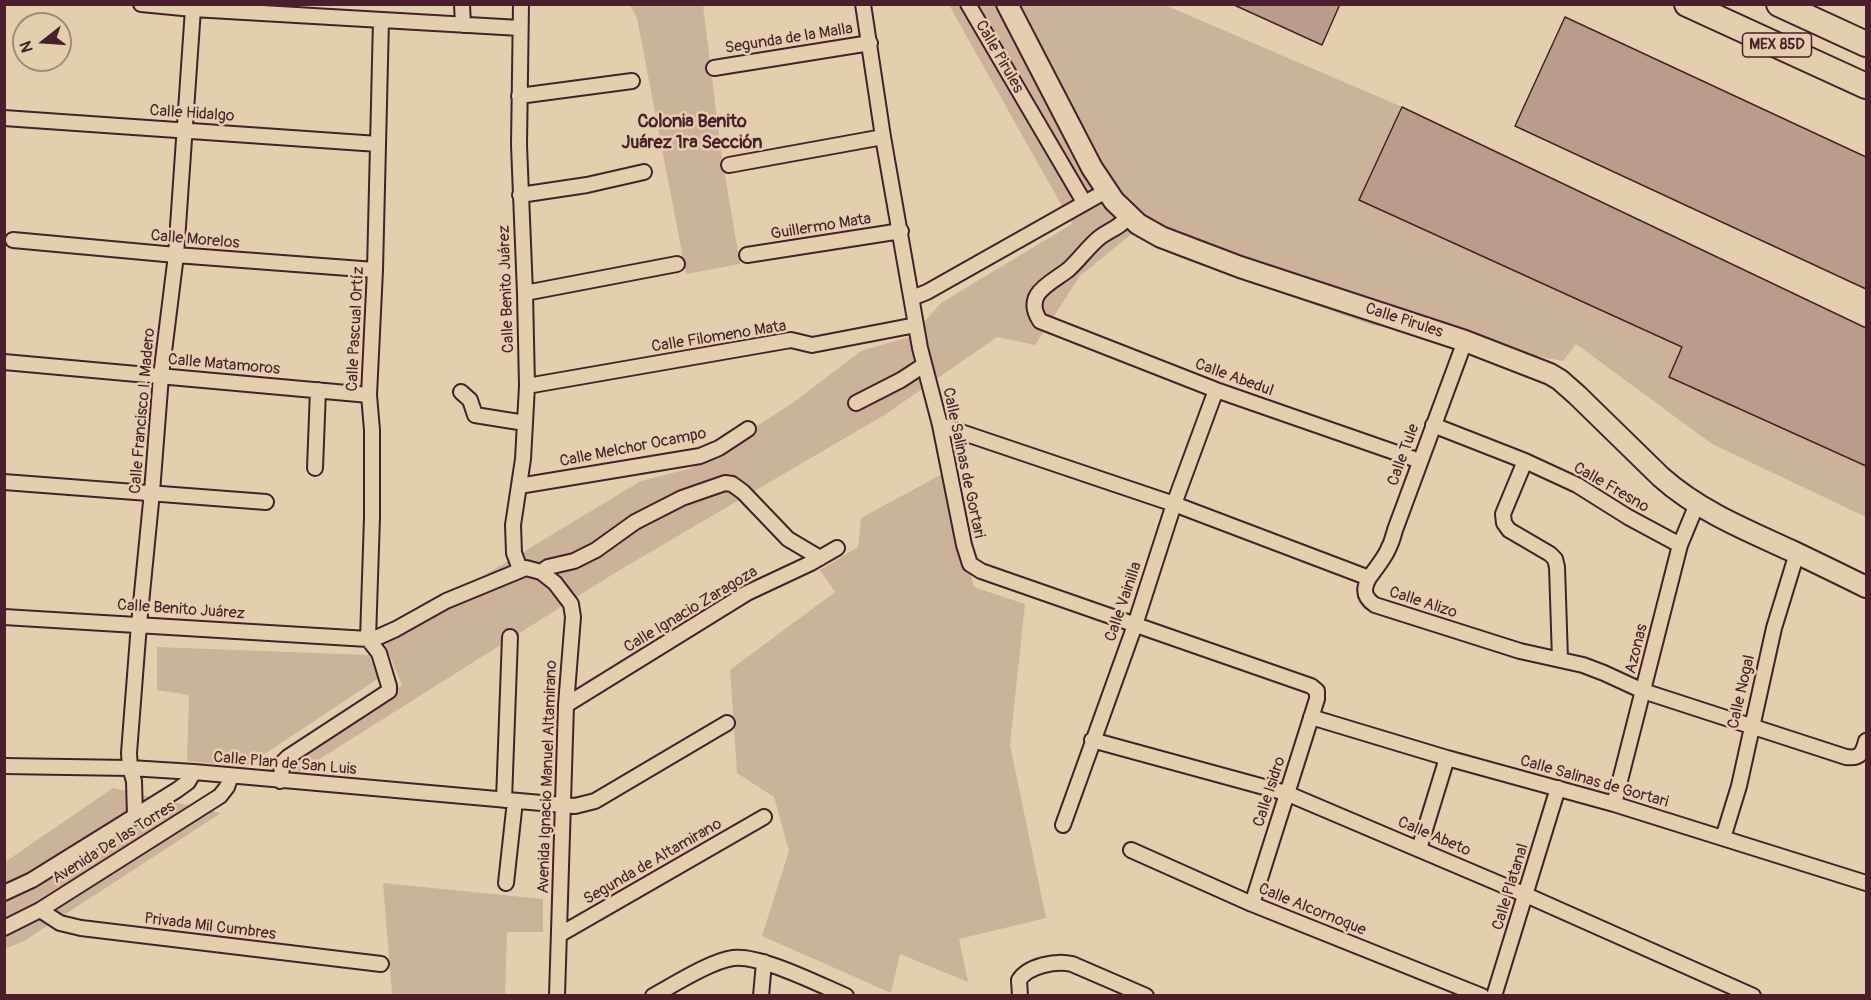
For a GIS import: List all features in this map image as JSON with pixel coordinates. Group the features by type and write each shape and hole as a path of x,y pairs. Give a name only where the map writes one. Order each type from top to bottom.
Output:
{"highway":[{"name":"MEX 85D","path":"1686,4 1866,86"},
{"name":"MEX 85D","path":"1779,4 1866,44"}],"street":[{"path":"141,4 520,28"},
{"path":"362,4 362,19"},
{"path":"462,4 463,25"},
{"name":"Calle Salinas de Gortari","path":"863,4 883,137 916,325 970,564 981,571 1311,686 1317,691"},
{"name":"Calle Pirules","path":"968,4 1084,202"},
{"name":"Calle Pirules","path":"1006,4 1084,154 1106,191 1128,215 1149,231 1240,267 1465,341 1537,368 1560,380 1674,489 1740,528 1866,587"},
{"name":"Calle Benito Juárez","path":"4,617 368,639 396,629 446,601 520,569 514,553 513,525 523,459 527,386 520,195 519,96 522,5"},
{"name":"Calle Francisco I. Madero","path":"135,816 134,781 129,753 161,376 176,255 193,9"},
{"name":"Calle Pascual Ortíz","path":"368,639 372,517 372,430 369,395 375,270 381,20"},
{"name":"Segunda de la Malla","path":"714,68 870,43"},
{"path":"519,96 632,81"},
{"name":"Calle Hidalgo","path":"4,118 378,144"},
{"path":"729,165 883,137"},
{"path":"520,195 587,185 644,172"},
{"path":"912,298 927,292 1106,191"},
{"name":"Calle Abedul","path":"1128,215 1126,220 1098,238 1069,269 1039,292 1034,301 1033,311 1040,321 1216,390 1420,461"},
{"name":"Guillermo Mata","path":"747,255 901,231"},
{"name":"Calle Morelos","path":"13,240 375,270"},
{"path":"525,293 676,264"},
{"name":"Calle Filomeno Mata","path":"527,386 792,340 812,345 916,325"},
{"name":"Calle Tule","path":"1369,578 1386,556 1465,341"},
{"name":"Calle Matamoros","path":"4,362 369,395"},
{"path":"856,403 901,380 924,365"},
{"path":"315,468 318,390"},
{"name":"Calle Vainilla","path":"1063,825 1216,390"},
{"path":"461,392 470,400 475,416 525,423"},
{"name":"Calle Alizo","path":"940,425 1174,504 1369,578 1364,592 1369,601 1375,605 1520,651 1560,659 1604,673 1643,691 1846,757 1857,758 1864,751 1866,741"},
{"name":"Calle Fresno","path":"1433,425 1525,461 1577,485 1628,517 1680,545"},
{"name":"Calle Melchor Ocampo","path":"519,486 700,456 719,448 748,429"},
{"path":"1525,461 1503,519 1509,530 1550,554 1555,560 1560,659"},
{"path":"4,482 266,502"},
{"path":"520,569 534,569 541,572 548,567 573,561 596,550 635,522 682,498 720,484 732,484 788,539 820,558"},
{"name":"Azonas","path":"1614,804 1680,545 1697,504"},
{"name":"Calle Ignacio Zaragoza","path":"566,705 747,593 837,548"},
{"name":"Calle Nogal","path":"1723,838 1739,786 1774,628 1797,553"},
{"name":"Avenida Ignacio Manuel Altamirano","path":"541,572 555,583 572,607 573,617 566,705 557,996"},
{"path":"506,883 510,800 510,637"},
{"path":"280,781 283,762 288,757 389,691 379,653 368,639"},
{"name":"Calle Isidro","path":"1252,904 1317,699 1317,691"},
{"name":"Calle Salinas de Gortari","path":"1311,717 1447,758 1614,804 1866,883"},
{"name":"Calle Plan de San Luis","path":"4,766 130,768 194,772 582,805 595,801 728,723"},
{"name":"Calle Abeto","path":"1092,740 1286,793 1526,895 1753,996"},
{"path":"1419,849 1447,758"},
{"name":"Avenida De las Torres","path":"4,892 32,880 135,816 188,782 194,772"},
{"name":"Avenida De las Torres","path":"4,928 40,909 220,796 231,776"},
{"name":"Calle Platanal","path":"1494,996 1558,788"},
{"name":"Segunda de Altamirano","path":"559,935 764,817"},
{"name":"Calle Alcornoque","path":"1131,850 1252,904 1482,996"},
{"name":"Privada Mil Cumbres","path":"40,909 60,923 81,928 381,964"},
{"path":"657,994 717,963 731,958 745,957 764,962 846,996"},
{"path":"761,996 764,962"},
{"path":"1020,996 1018,984 1021,976 1054,963 1066,962 1146,996"}],"shaded area":[{"path":"630,5 703,5 721,151 740,264 686,274 637,18"},
{"path":"949,5 1165,5 1402,107 1359,200 1682,347 1670,377 1866,466 1866,517 1712,444 1576,344 1563,361 1372,325 1178,257 1135,231 1080,276 1035,345 997,337 886,414 618,571 299,772 267,770 402,685 382,637 641,481 692,468 794,402 861,351 912,336 941,303 1072,224"},
{"path":"944,473 974,587 1025,604 1010,745 1046,918 959,939 968,982 900,954 891,993 762,936 789,851 774,797 737,773 730,670 835,592 820,570 858,547 861,518"},
{"path":"157,647 369,655 379,678 245,767 187,761 189,695 157,690"},
{"path":"113,788 221,813 24,941 5,949 5,862"},
{"path":"383,883 543,899 543,932 507,932 505,995 392,995"}],"building":[{"path":"1232,4 1340,4 1322,45"},
{"path":"1565,17 1866,157 1866,289 1515,126"},
{"path":"1402,107 1866,328 1866,466 1669,377 1682,347 1359,200"}],"district":[{"name":"Colonia Benito Juárez 1ra Sección","path":"692,132"}]}
